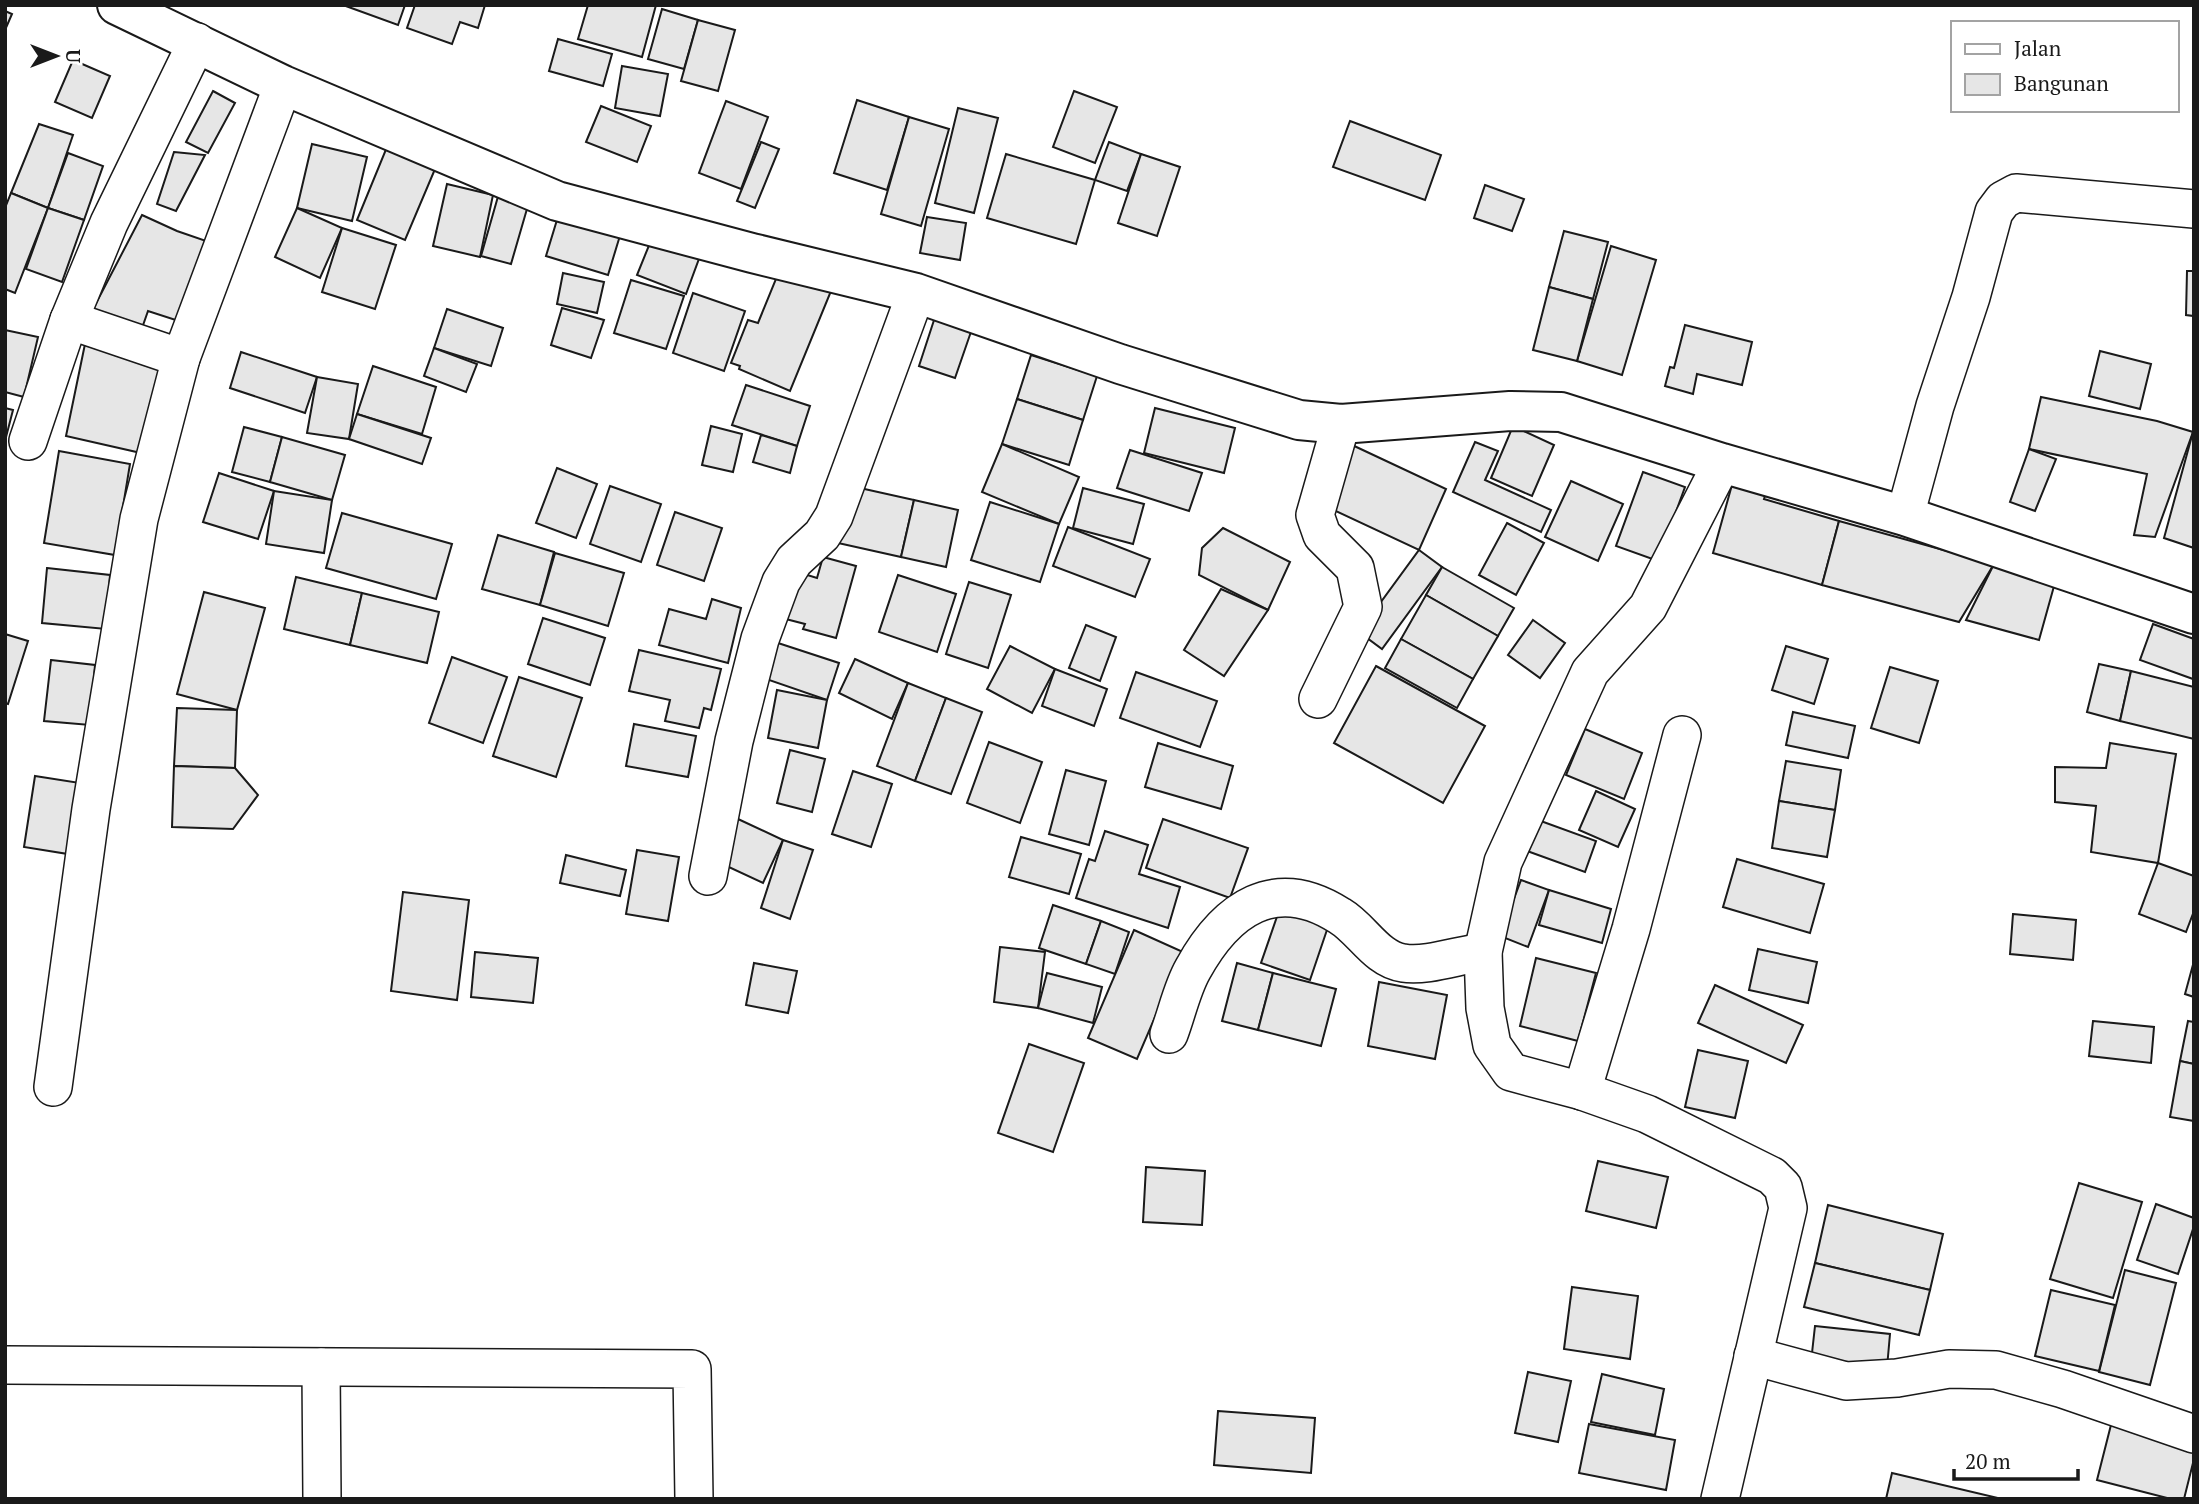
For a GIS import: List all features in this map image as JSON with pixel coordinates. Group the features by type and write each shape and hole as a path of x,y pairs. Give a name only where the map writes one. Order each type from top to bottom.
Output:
{"main road":[{"path":"117,5 283,85 558,201 916,293 1119,364 1299,420 1341,424 1510,411 1561,412 1722,463 1905,516 2194,614"}],"street":[{"path":"29,441 69,320 109,223 197,42"},
{"path":"53,1087 91,809 139,519 181,358 283,85"},
{"path":"1905,516 1935,406 1971,297 1994,212 2003,200 2016,193 2194,209"},
{"path":"708,876 734,741 760,639 781,582 794,561 822,535 834,516 916,293"},
{"path":"69,320 181,358"},
{"path":"1318,699 1363,607 1355,568 1322,535 1315,515 1341,424"},
{"path":"1720,1499 1788,1208 1783,1187 1772,1176 1647,1114 1582,1091 1511,1072 1492,1045 1485,1008 1483,952 1503,862 1566,721 1590,673 1648,607 1722,463"},
{"path":"1582,1091 1631,929 1682,734"},
{"path":"1169,1034 1192,970 1215,936 1243,910 1261,899 1283,897 1318,904 1341,916 1359,930 1378,952 1403,963 1430,962 1483,952"},
{"path":"1753,1356 1846,1381 1897,1378 1949,1369 1996,1370 2063,1389 2194,1434"},
{"path":"5,1365 692,1369 694,1499"},
{"path":"321,1367 322,1499"}],"building":[{"path":"343,5 405,5 398,25"},
{"path":"415,5 485,5 478,28 460,22 452,44 407,28"},
{"path":"588,5 656,5 642,57 578,39"},
{"path":"662,9 698,20 684,69 648,59"},
{"path":"5,11 12,14 5,30"},
{"path":"698,20 735,30 718,91 681,81"},
{"path":"558,39 612,54 603,86 549,71"},
{"path":"73,60 110,76 92,118 55,102"},
{"path":"622,66 668,74 660,116 615,108"},
{"path":"213,91 235,103 208,153 186,142"},
{"path":"1074,91 1117,107 1095,163 1053,147"},
{"path":"857,100 909,117 887,190 834,173"},
{"path":"726,101 768,117 741,189 699,173"},
{"path":"601,106 651,126 637,162 586,142"},
{"path":"958,108 998,118 974,213 935,203"},
{"path":"909,117 949,129 921,226 881,214"},
{"path":"1350,121 1441,155 1425,200 1333,167"},
{"path":"39,124 73,135 48,208 11,193"},
{"path":"389,142 438,162 405,240 357,220"},
{"path":"761,142 779,149 755,208 737,201"},
{"path":"1109,142 1141,154 1127,191 1095,180"},
{"path":"312,144 367,157 352,221 297,208"},
{"path":"174,152 205,155 176,211 157,204"},
{"path":"68,153 103,166 84,220 48,208"},
{"path":"1006,154 1095,180 1076,244 987,218"},
{"path":"1141,154 1180,167 1157,236 1118,223"},
{"path":"447,184 493,195 480,257 433,246"},
{"path":"1485,185 1524,199 1512,231 1474,218"},
{"path":"11,193 48,208 15,293 5,289 5,208"},
{"path":"499,193 529,202 511,264 481,256"},
{"path":"48,208 84,220 62,282 26,269"},
{"path":"297,208 342,228 320,278 275,257"},
{"path":"560,210 622,229 608,275 546,256"},
{"path":"142,215 215,244 188,324 148,311 141,331 91,313"},
{"path":"927,217 966,223 960,260 920,253"},
{"path":"342,228 396,245 375,309 322,292"},
{"path":"1564,231 1608,242 1593,299 1549,287"},
{"path":"652,238 700,256 686,294 637,275"},
{"path":"1611,246 1656,260 1622,375 1577,361"},
{"path":"780,269 831,291 790,391 731,363 748,320 758,323"},
{"path":"2187,271 2194,271 2194,316 2186,315"},
{"path":"563,273 604,282 597,313 557,304"},
{"path":"631,280 684,296 666,349 614,333"},
{"path":"1549,287 1593,299 1577,361 1533,350"},
{"path":"693,293 745,311 724,371 673,353"},
{"path":"562,308 604,320 591,358 551,345"},
{"path":"447,309 503,328 491,366 434,348"},
{"path":"936,314 973,326 955,378 919,366"},
{"path":"1685,325 1752,342 1742,385 1697,374 1693,394 1665,386 1670,367 1674,368"},
{"path":"5,330 38,337 24,397 5,392"},
{"path":"85,344 161,361 141,453 66,436"},
{"path":"434,348 477,364 466,392 424,376"},
{"path":"2100,351 2151,364 2140,409 2089,396"},
{"path":"241,352 317,377 305,413 230,388"},
{"path":"1031,355 1097,376 1083,420 1017,399"},
{"path":"373,366 436,387 422,434 357,414"},
{"path":"317,377 358,384 349,439 307,433"},
{"path":"746,385 810,406 797,446 732,425"},
{"path":"2041,397 2157,421 2193,432 2155,537 2134,535 2147,474 2029,449"},
{"path":"1017,399 1083,420 1069,465 1002,444"},
{"path":"5,408 13,410 5,441"},
{"path":"1155,408 1235,428 1224,473 1144,453"},
{"path":"357,414 431,438 422,464 349,439"},
{"path":"711,426 742,434 733,472 702,465"},
{"path":"1513,426 1554,445 1532,496 1491,478"},
{"path":"244,427 282,437 270,482 232,472"},
{"path":"2194,432 2194,548 2164,538"},
{"path":"761,435 797,446 790,473 753,462"},
{"path":"282,437 345,455 332,500 270,482"},
{"path":"1475,442 1498,451 1485,480 1551,510 1541,532 1453,492"},
{"path":"1002,444 1079,477 1059,524 982,492"},
{"path":"1350,444 1446,489 1419,550 1323,505"},
{"path":"2029,449 2056,459 2035,511 2010,502"},
{"path":"1130,450 1202,473 1189,511 1117,488"},
{"path":"59,451 130,464 115,555 44,543"},
{"path":"557,468 597,484 576,538 536,523"},
{"path":"1643,472 1685,487 1658,561 1616,546"},
{"path":"219,473 274,491 258,539 203,522"},
{"path":"1735,474 1769,484 1764,499 1839,521 1822,585 1713,553"},
{"path":"1571,481 1623,504 1598,561 1545,537"},
{"path":"610,486 661,504 641,562 590,544"},
{"path":"851,486 914,500 901,557 838,543"},
{"path":"1083,488 1144,504 1133,544 1073,528"},
{"path":"274,491 332,500 324,553 266,544"},
{"path":"914,500 958,510 946,567 901,557"},
{"path":"990,502 1059,524 1040,582 971,560"},
{"path":"675,512 722,528 704,581 657,565"},
{"path":"342,513 452,544 436,599 326,568"},
{"path":"1839,521 1994,564 1959,622 1822,585"},
{"path":"1507,523 1544,543 1516,595 1479,575"},
{"path":"1068,527 1150,559 1135,597 1053,566"},
{"path":"1223,528 1290,562 1268,610 1199,575 1202,548"},
{"path":"498,535 554,552 540,605 482,589"},
{"path":"1419,550 1442,567 1382,649 1359,632"},
{"path":"555,553 624,573 608,626 540,605"},
{"path":"823,557 856,566 836,638 803,629 805,624 778,617 791,570 817,578"},
{"path":"1994,564 2056,579 2039,640 1966,620"},
{"path":"1442,567 1514,608 1498,636 1426,595"},
{"path":"47,568 110,575 106,629 42,623"},
{"path":"898,575 956,594 937,652 879,632"},
{"path":"296,577 362,593 350,645 284,629"},
{"path":"969,582 1011,595 988,668 946,654"},
{"path":"1221,589 1268,610 1224,676 1184,650"},
{"path":"204,592 265,608 237,710 177,694"},
{"path":"362,593 439,612 427,663 350,645"},
{"path":"1426,595 1498,636 1473,679 1401,639"},
{"path":"712,599 741,608 728,663 659,645 669,609 706,619"},
{"path":"543,618 605,638 590,685 528,664"},
{"path":"1533,620 1565,643 1540,678 1508,655"},
{"path":"2153,624 2194,639 2193,679 2140,660"},
{"path":"1086,625 1116,637 1100,681 1069,668"},
{"path":"5,634 28,641 8,704 5,703"},
{"path":"1401,639 1473,679 1457,708 1385,668"},
{"path":"778,643 839,663 827,700 766,679"},
{"path":"1010,646 1055,669 1032,713 987,689"},
{"path":"1786,646 1828,659 1814,704 1772,690"},
{"path":"639,650 721,669 711,710 704,708 699,728 665,721 670,700 629,691"},
{"path":"452,657 507,677 483,743 429,723"},
{"path":"855,659 908,683 892,719 839,693"},
{"path":"51,660 95,665 90,725 44,721"},
{"path":"2099,664 2131,671 2120,721 2087,712"},
{"path":"1376,666 1485,726 1443,803 1334,743"},
{"path":"1890,667 1938,681 1919,743 1871,728"},
{"path":"1055,669 1107,689 1094,726 1042,706"},
{"path":"2131,671 2194,687 2194,739 2120,721"},
{"path":"1136,672 1217,701 1200,747 1120,718"},
{"path":"519,677 582,698 556,777 493,756"},
{"path":"908,683 946,698 915,781 877,766"},
{"path":"777,690 827,700 818,748 768,738"},
{"path":"946,698 982,712 951,794 915,781"},
{"path":"177,708 237,710 235,768 174,766"},
{"path":"1793,712 1855,726 1848,758 1786,745"},
{"path":"634,724 696,736 688,777 626,766"},
{"path":"1585,729 1642,753 1624,799 1566,775"},
{"path":"989,742 1042,762 1020,823 967,803"},
{"path":"1158,743 1233,766 1221,809 1145,787"},
{"path":"2110,743 2176,754 2158,863 2091,852 2096,806 2055,802 2055,767 2106,768"},
{"path":"790,750 825,759 812,812 777,803"},
{"path":"1786,761 1841,770 1835,810 1779,801"},
{"path":"174,766 235,768 258,795 233,829 172,827"},
{"path":"1066,770 1106,781 1089,845 1049,834"},
{"path":"853,771 892,784 871,847 832,834"},
{"path":"35,776 80,783 68,854 24,847"},
{"path":"1596,791 1635,809 1618,847 1579,830"},
{"path":"1779,801 1835,810 1827,857 1772,848"},
{"path":"1527,816 1596,841 1585,872 1516,847"},
{"path":"738,819 783,840 763,883 718,862"},
{"path":"1163,819 1248,848 1230,898 1146,868"},
{"path":"1105,831 1148,845 1139,874 1180,887 1168,928 1076,898 1089,859 1095,861"},
{"path":"1021,837 1081,854 1069,894 1009,877"},
{"path":"783,840 813,850 790,919 761,908"},
{"path":"637,850 679,857 668,921 626,914"},
{"path":"566,855 626,870 620,896 560,883"},
{"path":"1737,859 1824,884 1810,933 1723,907"},
{"path":"2158,863 2194,876 2194,911 2186,932 2139,914"},
{"path":"1521,880 1549,890 1528,947 1500,936"},
{"path":"1549,890 1611,909 1602,943 1539,925"},
{"path":"403,892 469,900 457,1000 391,991"},
{"path":"1053,905 1101,921 1086,964 1039,948"},
{"path":"1281,905 1330,921 1310,980 1261,963"},
{"path":"2013,914 2076,920 2073,960 2010,954"},
{"path":"1101,921 1129,932 1115,974 1086,964"},
{"path":"1134,930 1183,952 1137,1059 1088,1038"},
{"path":"1000,947 1045,952 1038,1008 994,1002"},
{"path":"1758,949 1817,962 1808,1003 1749,990"},
{"path":"475,952 538,958 533,1003 471,997"},
{"path":"1536,958 1596,973 1578,1041 1520,1026"},
{"path":"2194,961 2194,997 2185,994"},
{"path":"754,963 797,971 788,1013 746,1005"},
{"path":"1237,963 1273,973 1258,1030 1222,1021"},
{"path":"1047,973 1102,987 1093,1023 1038,1008"},
{"path":"1273,973 1336,989 1321,1046 1258,1030"},
{"path":"1379,982 1447,995 1435,1059 1368,1046"},
{"path":"1715,985 1803,1025 1786,1063 1698,1023"},
{"path":"2093,1021 2154,1027 2151,1063 2089,1056"},
{"path":"2188,1021 2194,1022 2194,1064 2180,1061"},
{"path":"1029,1044 1084,1063 1053,1152 998,1133"},
{"path":"1698,1050 1748,1061 1735,1118 1685,1107"},
{"path":"2180,1061 2194,1064 2194,1121 2170,1117"},
{"path":"1598,1161 1668,1177 1656,1228 1586,1211"},
{"path":"1146,1167 1205,1171 1202,1225 1143,1222"},
{"path":"2079,1183 2142,1202 2113,1298 2050,1279"},
{"path":"2156,1204 2194,1218 2194,1226 2178,1274 2137,1260"},
{"path":"1828,1205 1943,1234 1930,1290 1815,1263"},
{"path":"1815,1263 1930,1290 1919,1335 1804,1307"},
{"path":"2125,1270 2176,1283 2150,1385 2099,1372"},
{"path":"1572,1287 1638,1296 1630,1359 1564,1349"},
{"path":"2051,1290 2115,1305 2099,1371 2035,1356"},
{"path":"1815,1326 1890,1334 1886,1379 1810,1371"},
{"path":"1528,1372 1571,1381 1558,1442 1515,1433"},
{"path":"1602,1374 1664,1389 1655,1435 1591,1422"},
{"path":"1218,1411 1315,1418 1311,1473 1214,1465"},
{"path":"2114,1413 2194,1434 2194,1459 2184,1499 2171,1499 2097,1480"},
{"path":"1589,1424 1675,1440 1666,1490 1579,1473"},
{"path":"1892,1473 1998,1498 1998,1499 1886,1499"}]}
